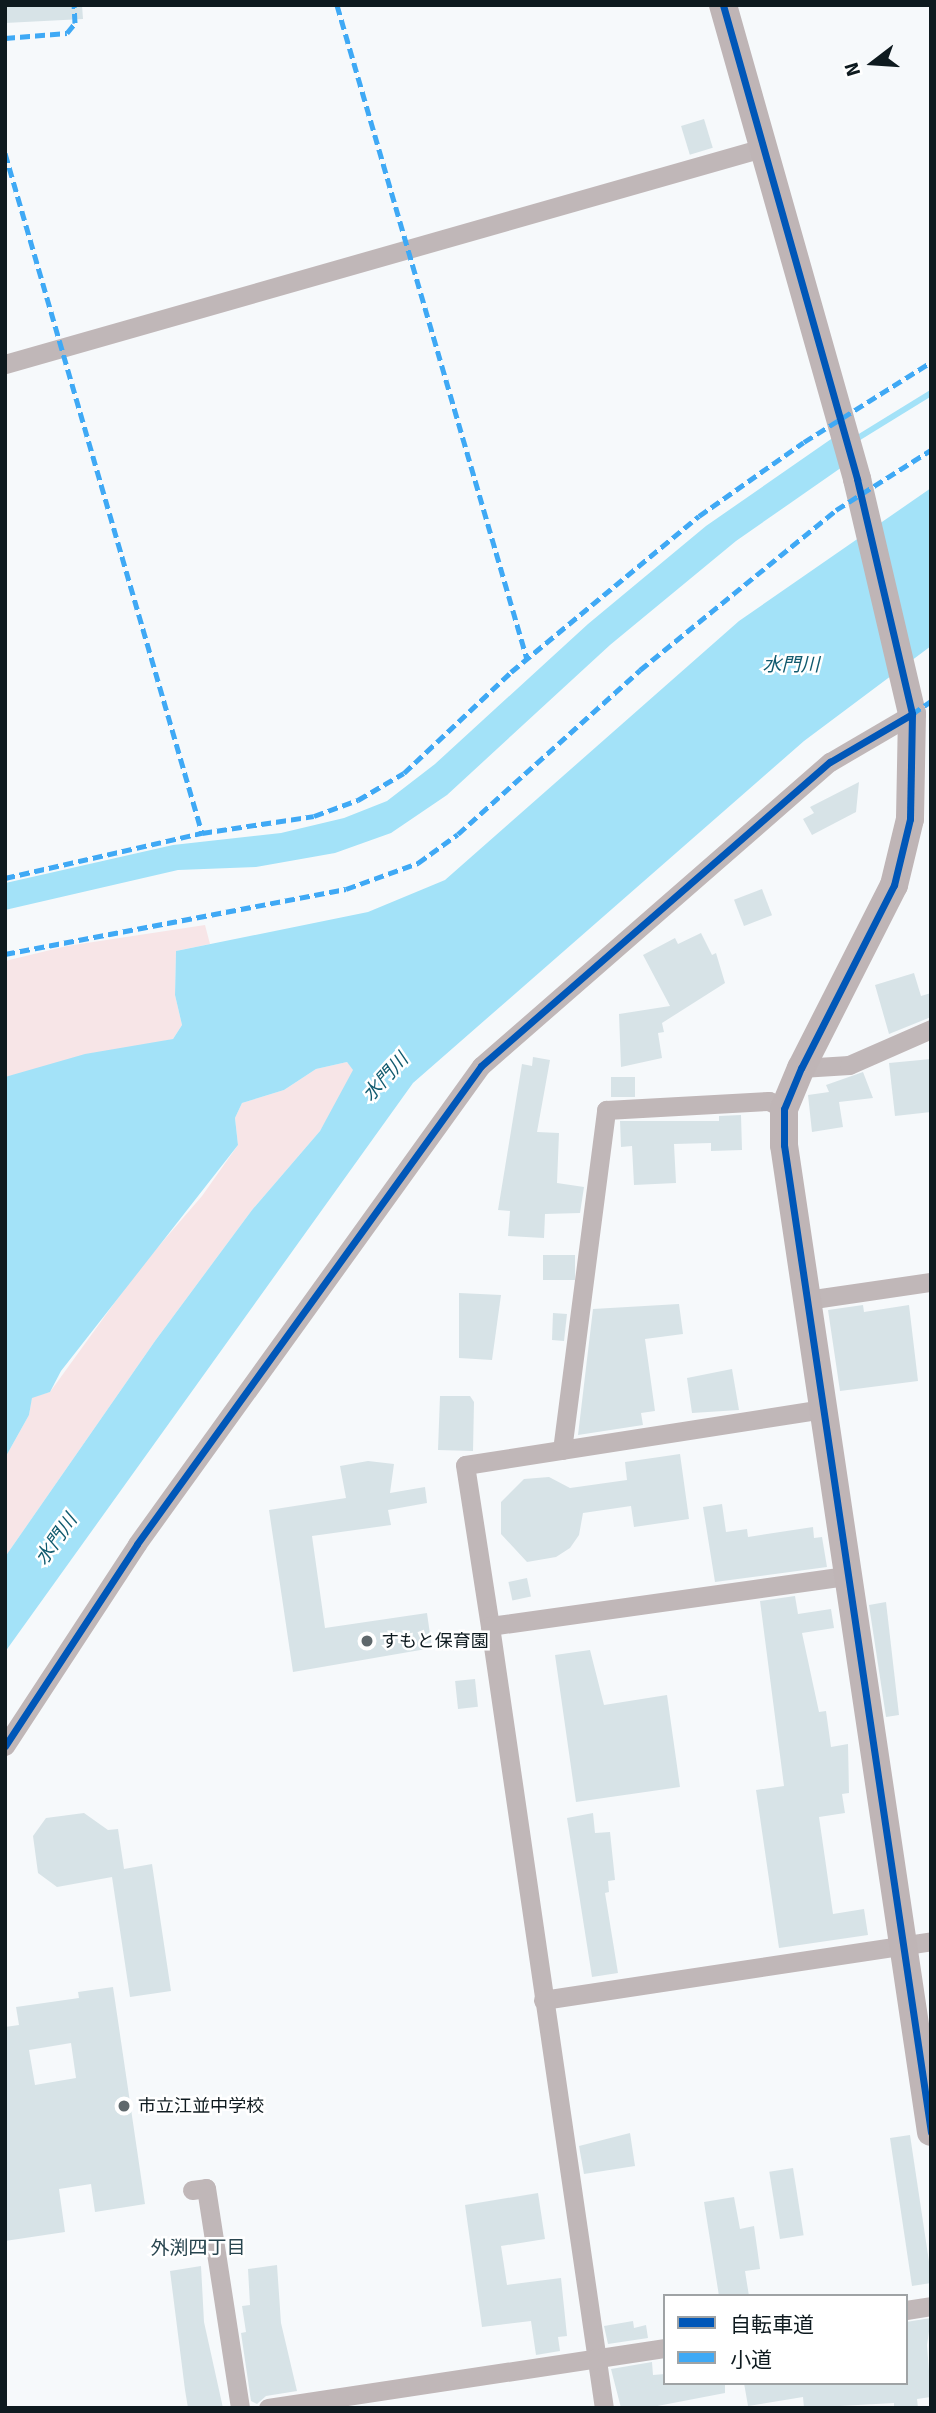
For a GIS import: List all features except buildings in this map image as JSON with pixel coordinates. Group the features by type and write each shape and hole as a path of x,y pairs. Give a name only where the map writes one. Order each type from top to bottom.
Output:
{"street":[{"path":"723,5 766,147 857,479 912,714 910,819 894,885 801,1068 784,1109 784,1145 931,2132"},
{"path":"5,364 766,147"},
{"path":"5,1746 136,1544 481,1066 830,762 912,714"},
{"path":"801,1068 849,1065 931,1029"},
{"path":"562,1450 606,1110 769,1101 784,1109"},
{"path":"807,1300 931,1282"},
{"path":"604,2408 465,1465 823,1409"},
{"path":"490,1626 848,1576"},
{"path":"543,2000 931,1941"},
{"path":"192,2190 206,2188 240,2408"},
{"path":"908,2310 931,2306"},
{"path":"268,2408 663,2348"}],"shaded area":[{"path":"205,925 210,944 176,951 175,995 182,1025 173,1039 5,1077 5,961 67,946"},
{"path":"347,1062 354,1070 349,1083 320,1131 252,1210 155,1341 5,1557 5,1458 29,1415 32,1397 50,1392 139,1269 202,1196 238,1145 235,1118 242,1103 284,1090 316,1069"}],"water":[{"path":"847,428 855,458 736,541 610,645 447,795 391,833 335,853 256,867 178,870 5,910 5,883 173,845 281,833 344,818 387,801 435,764 588,624 706,526"},
{"name":"水門川","path":"931,488 931,646 804,741 413,1083 5,1652 5,1557 155,1341 252,1210 320,1131 353,1070 347,1062 316,1069 284,1090 242,1103 235,1118 238,1145 61,1371 50,1392 32,1398 29,1415 5,1458 5,1077 85,1054 173,1039 182,1025 175,995 176,951 368,912 445,880 739,621"}],"waterway":[{"path":"853,441 931,393"}],"marked path":[{"path":"5,38 67,33 75,23 74,5"},
{"path":"337,5 527,659"},
{"path":"5,153 202,833"},
{"path":"5,878 202,833 314,816 358,800 404,773 511,672 699,516 804,442 931,362"},
{"path":"5,954 346,889 418,863 458,834 640,670 836,510 931,450"},
{"path":"912,714 931,701"}],"cycle path":[{"path":"723,5 857,479 912,714 910,819 894,885 801,1068 784,1109 784,1145 931,2132"},
{"path":"5,1746 137,1544 481,1066 830,762 912,714"}],"place":[{"name":"すもと保育園","path":"367,1641"},
{"name":"市立江並中学校","path":"124,2106"}],"district":[{"name":"外渕四丁目","path":"198,2249"}]}
